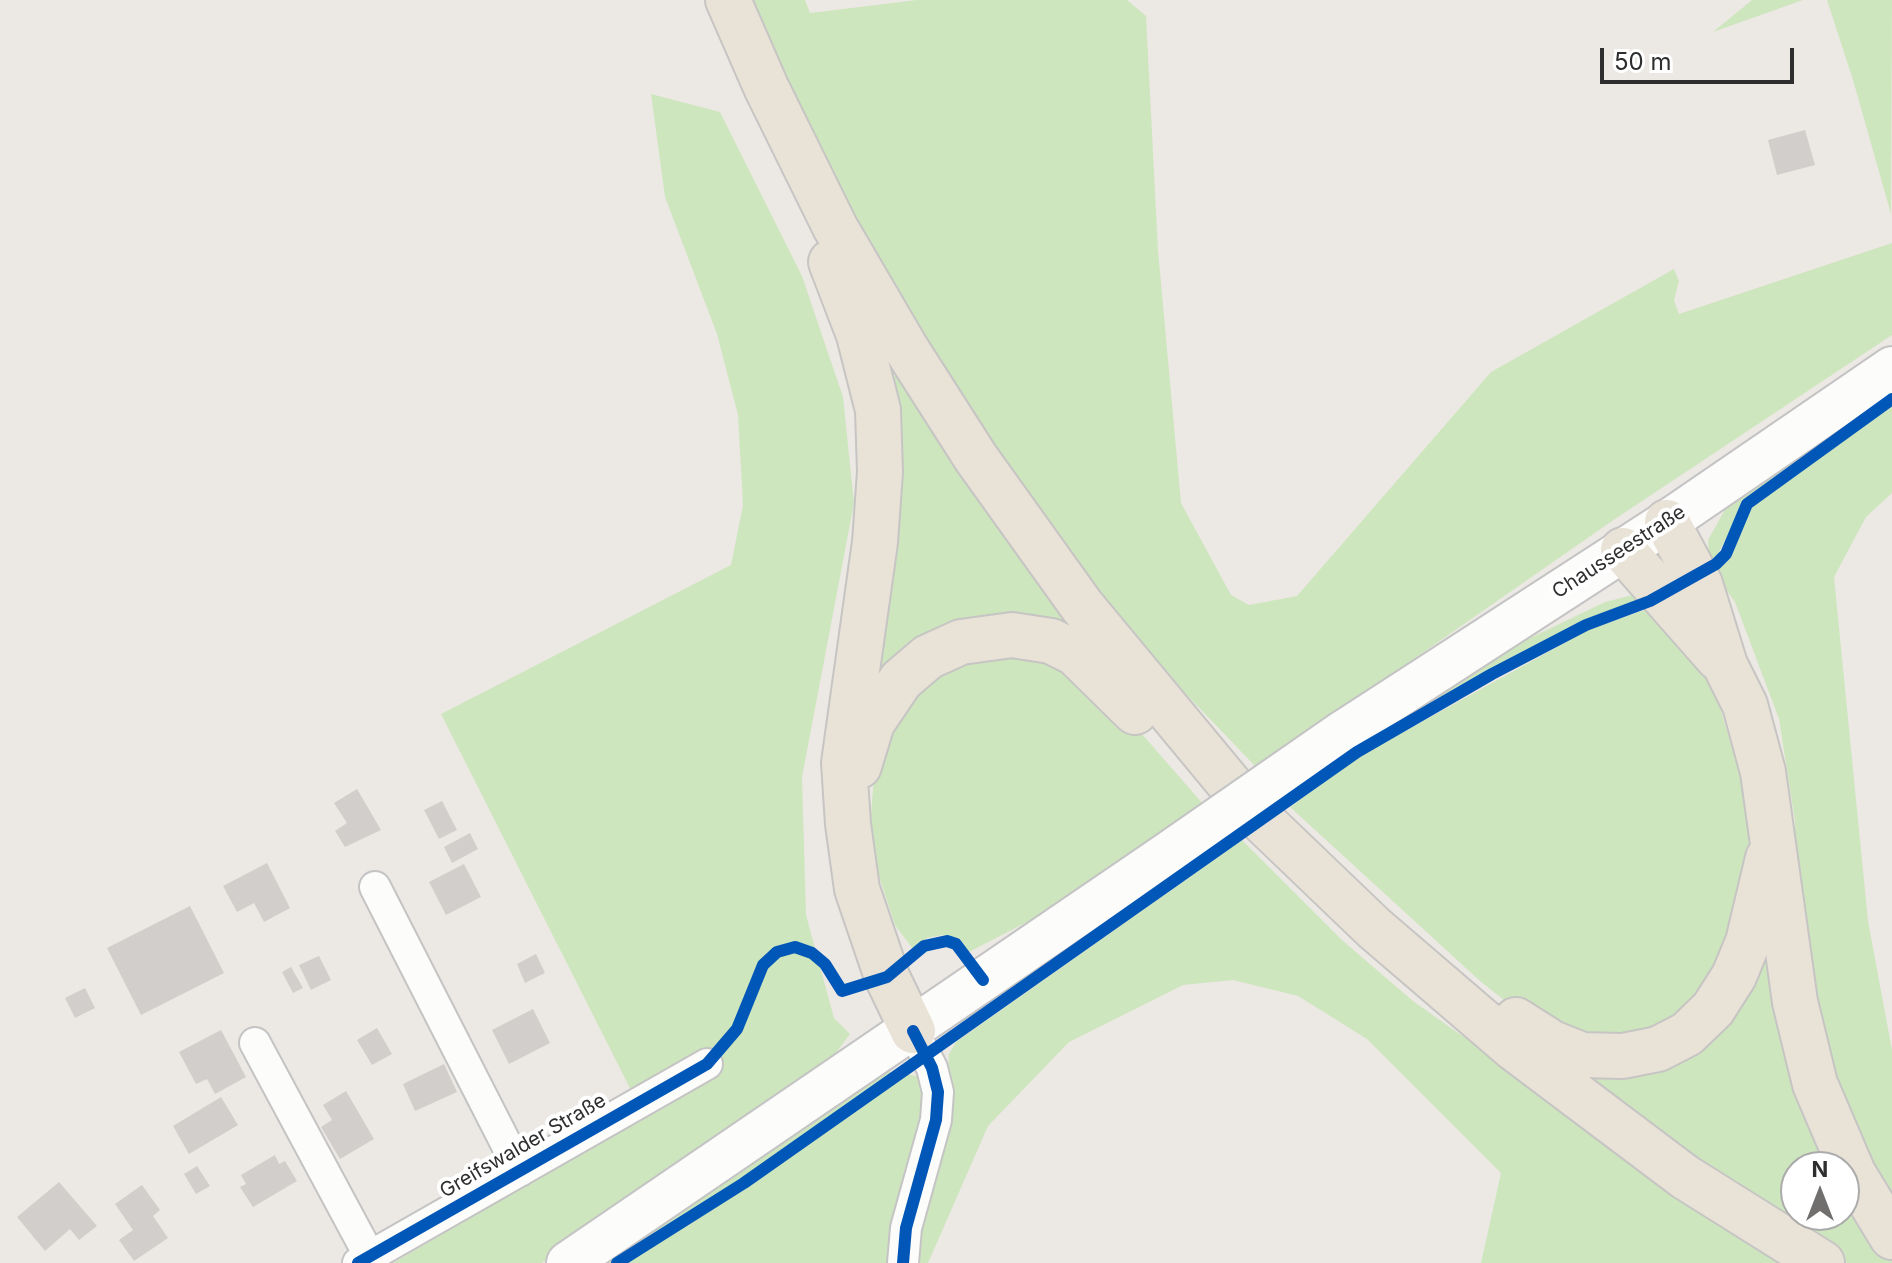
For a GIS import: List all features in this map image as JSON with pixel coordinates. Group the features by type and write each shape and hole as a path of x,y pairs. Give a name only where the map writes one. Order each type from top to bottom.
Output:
{"highway":[{"path":"728,0 766,87 835,227 976,458 1082,606 1252,811 1374,928 1515,1049 1685,1177 1822,1263"},
{"path":"766,87 859,335 878,410 880,472 875,542 844,763 857,889 887,977 913,1031"},
{"path":"1667,522 1700,584 1725,665 1745,705 1760,758 1795,1002 1815,1084 1853,1173 1892,1237"},
{"path":"1623,550 1725,665"},
{"path":"848,824 857,773 872,723 901,680 928,657 961,642 1012,635 1051,641 1075,653 1108,681 1162,743 1230,785"},
{"path":"1374,928 1440,959 1552,1043 1582,1055 1623,1056 1658,1049 1687,1034 1713,1009 1734,976 1748,942 1773,836"}],"main road":[{"name":"Chausseestraße","path":"568,1263 913,1031 1343,732 1667,522 1892,368"}],"street":[{"name":"Greifswalder Straße","path":"375,887 520,1171"},
{"path":"903,1263 906,1228 936,1120 938,1092 932,1068 913,1031"},
{"name":"Greifswalder Straße","path":"255,1043 364,1260 707,1064"}],"green space":[{"path":"744,0 805,0 810,13 917,0 1127,0 1146,16 1158,250 1181,503 1231,595 1249,605 1297,596 1491,372 1674,269 1679,281 1674,300 1679,314 1892,243 1892,335 1615,519 1257,768 1183,691 1142,658 1064,559 863,247"},
{"path":"1752,0 1803,0 1713,32"},
{"path":"1827,0 1892,0 1891,214 1853,80"},
{"path":"651,94 720,112 802,276 843,397 854,503 802,777 806,915 834,1018 850,1034 832,1058 542,1263 393,1263 644,1116 441,714 731,565 743,505 738,415 717,334 665,197"},
{"path":"903,372 1074,620 1060,635 879,688 864,679 883,381"},
{"path":"1892,393 1746,498 1717,556 1709,560 1708,540 1727,506"},
{"path":"1892,405 1892,493 1866,517 1834,577 1868,921 1892,1050 1892,1218 1826,1085 1795,882 1795,822 1779,719 1735,602 1713,572 1731,558 1751,507"},
{"path":"1633,595 1647,599 1584,622 1355,750 1352,745 1466,669 1605,602"},
{"path":"1656,606 1711,678 1747,797 1749,853 1738,939 1682,1023 1576,1045 1509,1004 1480,981 1290,807 1360,756 1588,630"},
{"path":"1047,650 1134,725 1204,805 1060,905 967,953 959,942 943,935 927,938 913,949 895,925 876,867 870,827 875,763 929,667"},
{"path":"1242,840 1343,941 1413,1001 1458,1033 1505,1060 1791,1263 1481,1263 1501,1173 1367,1039 1298,996 1233,980 1183,985 1069,1042 988,1126 928,1263 597,1263 886,1068 900,1081 908,1074 919,1077 948,1070 949,1054 956,1042"},
{"path":"1763,939 1834,1151 1780,1151 1780,1221 1581,1075 1646,1064"},
{"path":"1860,1203 1892,1254 1892,1263 1847,1263 1793,1231 1860,1231"}],"building":[{"path":"1805,130 1815,165 1777,175 1768,140"},
{"path":"357,789 381,830 345,847 335,831 347,823 334,803"},
{"path":"442,801 457,830 439,839 424,810"},
{"path":"470,833 478,849 452,863 444,847"},
{"path":"267,863 290,908 264,922 254,903 237,912 223,886"},
{"path":"464,864 481,897 446,915 429,882"},
{"path":"190,906 224,973 141,1015 107,948"},
{"path":"536,954 545,973 525,983 517,964"},
{"path":"319,956 331,980 311,990 299,965"},
{"path":"291,967 303,988 293,993 282,972"},
{"path":"85,988 95,1008 75,1018 65,998"},
{"path":"533,1009 550,1043 509,1064 492,1030"},
{"path":"377,1028 392,1054 372,1065 357,1040"},
{"path":"221,1030 246,1077 215,1094 207,1079 196,1084 179,1052"},
{"path":"444,1064 457,1092 415,1111 403,1084"},
{"path":"346,1091 374,1139 340,1159 321,1127 332,1120 323,1105"},
{"path":"221,1097 238,1125 189,1154 173,1126"},
{"path":"275,1155 279,1164 285,1161 297,1181 253,1207 240,1187 246,1184 241,1175"},
{"path":"197,1166 210,1186 196,1194 184,1174"},
{"path":"59,1182 97,1226 79,1240 70,1229 45,1251 17,1217"},
{"path":"142,1185 160,1210 153,1216 168,1238 134,1261 119,1240 133,1230 115,1204"}],"cycle path":[{"path":"617,1263 744,1183 1357,752 1492,674 1586,625 1650,601 1716,564 1726,554 1747,504 1892,399"},
{"path":"358,1263 707,1064 737,1029 763,965 777,952 795,947 812,953 825,964 842,991 887,977 924,946 947,941 956,944 983,980"},
{"path":"903,1263 906,1228 936,1120 938,1092 932,1068 913,1031"}]}
